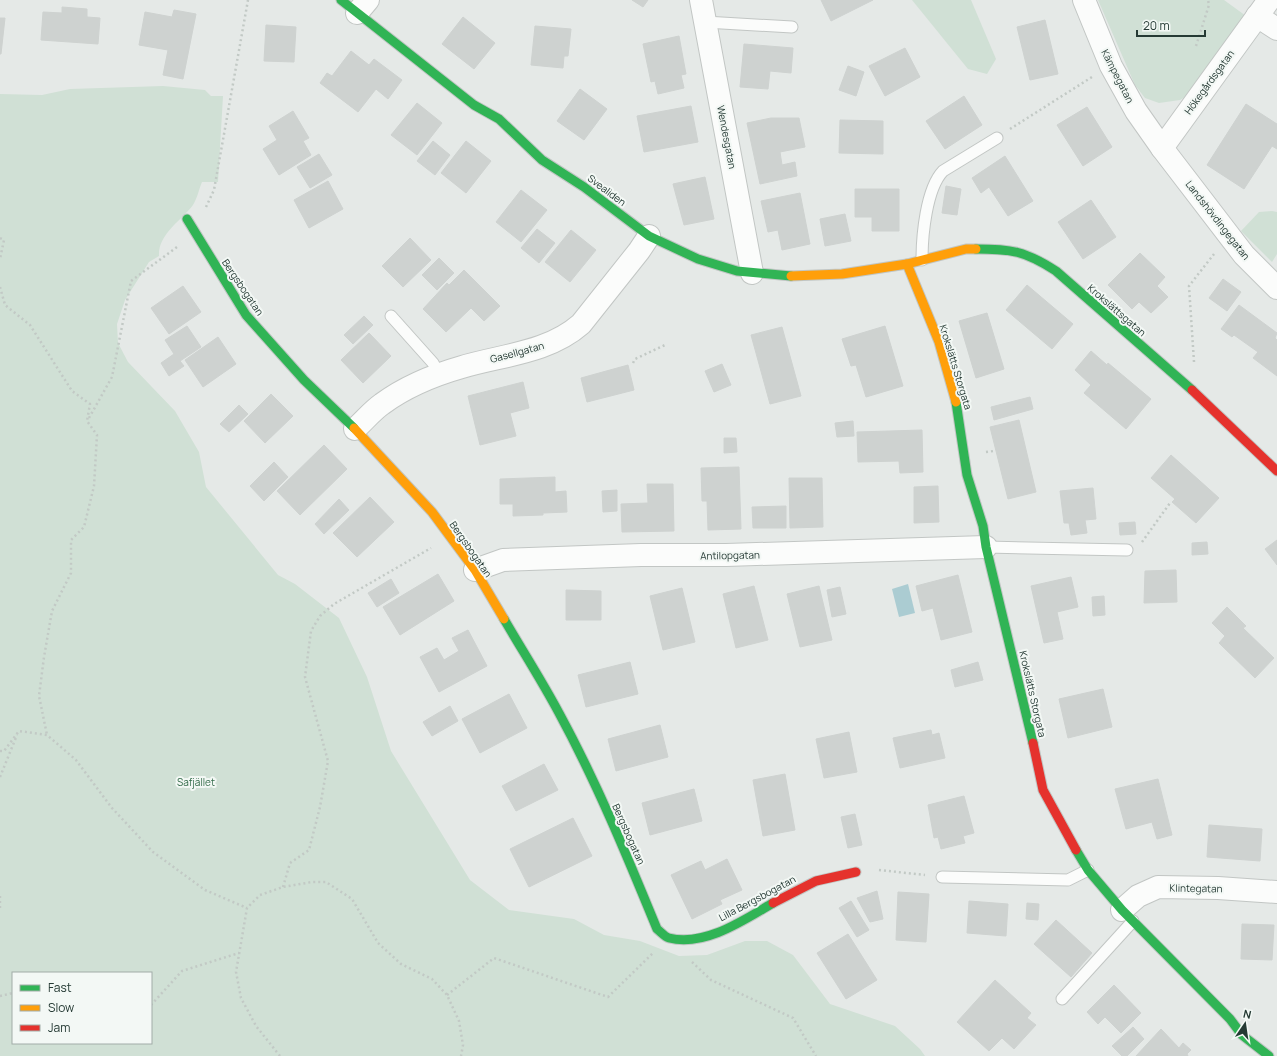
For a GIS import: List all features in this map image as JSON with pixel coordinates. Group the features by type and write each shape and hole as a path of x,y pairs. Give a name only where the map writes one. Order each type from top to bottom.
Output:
{"street":[{"name":"Wendesgatan","path":"701,0 752,273"},
{"name":"Kämpegatan","path":"1084,0 1111,66 1136,110 1162,148"},
{"name":"Svealiden","path":"355,4 474,105 499,119 542,160 584,187 649,236 698,259 737,271 752,273 786,276 823,275 908,264"},
{"name":"Hökegårdsgatan","path":"1162,148 1263,8 1277,29"},
{"name":"Landshövdingegatan","path":"1162,148 1244,255 1277,288"},
{"name":"Bergsbogatan","path":"187,219 246,315 304,380 355,429 432,512 475,570 562,719 590,774 657,929 668,938"},
{"name":"Gasellgatan","path":"355,429 381,405 406,389 439,374 537,348 559,340 570,334 581,324 649,236"},
{"name":"Krokslättsgatan","path":"908,264 945,253 966,249 983,248 1021,252 1036,259 1056,271 1196,394 1277,471"},
{"name":"Krokslätts Storgata","path":"908,264 939,342 955,395 967,474 983,526 986,546 1029,722 1043,790 1064,831 1088,870 1127,916 1230,1019 1242,1034 1269,1056"},
{"name":"Antilopgatan","path":"475,570 503,560 641,555 726,555 986,546"},
{"name":"Lilla Bergsbogatan","path":"668,938 682,940 713,935 804,885 831,877 856,872"},
{"name":"Klintegatan","path":"1127,916 1138,896 1158,887 1218,888 1277,892"}],"lane":[{"path":"705,22 792,27"},
{"path":"922,260 924,229 934,185 938,176 943,171 996,138"},
{"path":"391,316 432,363 439,374"},
{"path":"986,546 1127,550"},
{"path":"942,877 1068,880 1088,870"},
{"path":"1062,999 1127,916"}],"path":[{"path":"87,421 112,377 131,281 180,244 187,219 205,207 214,190 248,0"},
{"path":"1196,46 1209,5 1208,0"},
{"path":"996,138 1111,66"},
{"path":"1196,394 1188,286 1229,235"},
{"path":"0,238 4,240 0,259"},
{"path":"0,287 5,305 30,325 72,391 90,404 87,421 97,435 94,486 84,527 71,540 71,573 52,611 44,657 39,696 47,735"},
{"path":"633,363 635,359 665,344"},
{"path":"1127,550 1139,546 1170,503"},
{"path":"283,887 290,863 309,850 320,807 328,761 305,677 311,631 320,616 334,604 450,537"},
{"path":"19,731 47,735 76,760 112,808 153,852 205,890 247,908"},
{"path":"0,751 4,751 19,731"},
{"path":"0,777 19,731"},
{"path":"884,870 942,877"},
{"path":"280,1056 256,1026 241,998 236,972 247,908 260,895 283,887 312,882 326,882 352,899 378,943 401,964 432,979 447,995 459,1020 463,1045 462,1056"},
{"path":"0,896 0,908"},
{"path":"447,995 494,958 608,997 668,938 711,980 794,1018 816,1056"},
{"path":"152,1005 182,971 239,953"},
{"path":"0,996 12,993"}],"green space":[{"path":"912,0 971,0 996,59 987,74 968,69"},
{"path":"1098,0 1224,0 1246,16 1197,90 1180,100 1159,103 1145,98 1135,85"},
{"name":"Safjället","path":"163,86 205,90 211,96 223,96 218,182 202,182 193,205 166,234 162,241 159,256 149,262 125,300 117,324 118,343 128,362 175,411 199,452 206,487 278,575 295,584 339,618 367,677 391,751 470,880 509,910 574,919 604,935 640,941 679,956 707,955 745,941 767,941 793,955 830,1004 895,1026 920,1049 925,1056 0,1056 0,94 42,95 70,89"},
{"path":"1259,212 1277,212 1277,254 1272,262 1241,231"}],"water":[{"path":"908,584 915,613 899,617 892,589"}],"building":[{"path":"632,0 648,0 643,7"},
{"path":"821,0 873,0 831,21"},
{"path":"62,7 87,9 87,17 100,18 98,44 41,40 43,12 62,13"},
{"path":"174,10 196,14 183,79 163,75 168,50 139,45 145,12 172,17"},
{"path":"463,17 495,43 474,69 442,44"},
{"path":"0,18 5,18 1,54 0,54"},
{"path":"1045,20 1058,74 1030,80 1017,27"},
{"path":"266,25 296,27 294,62 264,61"},
{"path":"535,26 571,29 568,56 564,56 563,68 531,65"},
{"path":"679,36 686,74 681,75 684,88 658,94 655,81 651,82 643,44"},
{"path":"744,44 793,48 791,73 770,71 768,89 740,87"},
{"path":"905,48 920,77 885,96 869,66"},
{"path":"351,51 369,65 374,59 402,80 388,99 376,89 358,112 320,83 327,73 332,76"},
{"path":"848,66 864,72 856,96 839,90"},
{"path":"580,89 607,109 584,140 557,121"},
{"path":"964,96 982,125 945,149 926,121"},
{"path":"417,103 442,123 417,155 391,135"},
{"path":"1246,104 1277,124 1277,149 1272,146 1244,189 1207,165"},
{"path":"691,106 698,142 644,152 637,116"},
{"path":"1087,107 1112,147 1083,166 1057,125"},
{"path":"293,111 309,138 303,141 311,155 279,175 263,149 277,140 269,126"},
{"path":"771,118 799,118 805,147 780,152 782,165 795,162 797,176 760,184 747,123"},
{"path":"840,120 883,121 883,154 839,153"},
{"path":"433,141 450,155 435,175 417,161"},
{"path":"466,141 491,161 466,193 441,173"},
{"path":"319,154 332,175 310,188 297,167"},
{"path":"1005,156 1033,201 1008,216 989,187 981,193 972,178"},
{"path":"705,177 714,219 684,225 673,184"},
{"path":"328,181 343,209 309,228 294,200"},
{"path":"946,186 961,189 957,215 942,213"},
{"path":"855,189 899,189 899,231 872,231 872,217 855,217"},
{"path":"521,190 547,210 521,242 496,222"},
{"path":"800,193 810,244 782,250 778,230 768,232 761,201"},
{"path":"1091,200 1116,237 1083,259 1058,222"},
{"path":"845,214 851,241 825,246 820,219"},
{"path":"537,229 555,243 539,263 521,248"},
{"path":"571,230 596,250 570,282 545,262"},
{"path":"410,238 431,260 403,287 382,266"},
{"path":"1140,253 1165,277 1157,286 1168,297 1151,313 1139,302 1132,309 1108,285"},
{"path":"439,258 454,273 437,290 422,275"},
{"path":"464,270 500,306 484,321 471,308 446,332 423,309 447,283 449,285"},
{"path":"1223,279 1241,292 1227,311 1209,298"},
{"path":"1027,285 1073,324 1052,349 1006,310"},
{"path":"183,286 201,312 169,334 151,308"},
{"path":"1239,305 1277,333 1275,338 1277,340 1277,376 1253,358 1258,352 1234,335 1232,337 1221,329"},
{"path":"987,313 1004,369 976,378 959,321"},
{"path":"364,316 373,325 353,344 344,335"},
{"path":"187,326 201,347 180,361 184,366 169,376 161,363 174,354 165,340"},
{"path":"885,326 903,386 866,397 856,365 851,366 842,339"},
{"path":"782,327 801,396 770,404 751,335"},
{"path":"369,333 391,356 363,383 341,360"},
{"path":"218,337 236,364 203,387 185,360"},
{"path":"1091,351 1107,365 1108,363 1151,399 1126,429 1084,393 1091,385 1075,370"},
{"path":"722,364 731,385 714,392 705,371"},
{"path":"628,365 634,390 587,402 581,378"},
{"path":"523,382 529,408 510,413 516,436 480,445 468,396"},
{"path":"271,394 293,416 265,443 244,421"},
{"path":"1030,397 1033,409 994,420 991,407"},
{"path":"239,405 248,414 229,432 220,424"},
{"path":"1019,420 1036,492 1008,499 990,427"},
{"path":"853,421 854,436 837,437 835,423"},
{"path":"922,430 923,472 900,473 899,461 858,462 857,432"},
{"path":"724,438 736,438 737,452 724,453"},
{"path":"324,445 347,469 300,515 277,491"},
{"path":"1171,455 1219,498 1196,523 1172,502 1175,499 1151,478"},
{"path":"274,462 288,477 264,501 250,486"},
{"path":"739,467 741,529 708,530 707,501 702,501 701,468"},
{"path":"555,477 555,492 566,491 567,512 543,513 543,515 513,516 513,504 500,504 500,479"},
{"path":"789,478 822,478 823,527 790,528"},
{"path":"647,484 673,484 674,531 622,532 621,504 648,503"},
{"path":"938,486 939,522 914,523 914,487"},
{"path":"1093,488 1096,519 1085,520 1087,533 1071,535 1069,523 1064,523 1060,491"},
{"path":"617,490 617,511 603,512 602,491"},
{"path":"370,497 394,522 357,557 333,533"},
{"path":"339,499 349,510 324,534 315,524"},
{"path":"786,506 786,528 753,528 752,507"},
{"path":"1135,522 1136,534 1120,535 1119,523"},
{"path":"1277,540 1277,565 1265,549"},
{"path":"1207,542 1208,554 1192,555 1192,543"},
{"path":"1176,570 1177,602 1144,603 1145,571"},
{"path":"438,574 454,601 400,635 383,607"},
{"path":"958,575 972,632 941,640 933,608 922,611 916,586"},
{"path":"1071,577 1078,607 1057,612 1063,639 1044,643 1031,586"},
{"path":"391,579 399,593 377,607 368,593"},
{"path":"754,586 768,640 736,648 723,594"},
{"path":"819,586 832,640 800,647 787,594"},
{"path":"840,587 846,614 832,617 827,590"},
{"path":"682,588 695,642 663,650 650,596"},
{"path":"566,590 601,591 601,620 566,620"},
{"path":"1104,596 1105,615 1093,616 1092,597"},
{"path":"1227,607 1246,626 1243,628 1274,658 1255,678 1219,643 1225,636 1212,623"},
{"path":"468,630 487,666 439,692 420,657 437,648 444,660 459,651 452,638"},
{"path":"630,662 638,694 586,707 578,675"},
{"path":"978,662 983,680 955,687 951,670"},
{"path":"1103,689 1112,727 1068,738 1059,699"},
{"path":"509,694 527,728 480,753 462,719"},
{"path":"450,706 458,721 432,736 423,722"},
{"path":"660,725 668,757 616,771 608,739"},
{"path":"931,730 932,735 939,733 945,758 900,768 893,738"},
{"path":"849,732 857,772 824,778 816,739"},
{"path":"544,764 558,790 516,811 502,786"},
{"path":"785,774 795,830 763,836 753,780"},
{"path":"1158,779 1172,835 1157,839 1152,822 1126,829 1115,789"},
{"path":"694,789 702,821 650,835 642,803"},
{"path":"964,796 974,833 963,836 965,843 941,849 938,837 934,838 928,805"},
{"path":"855,814 862,845 848,848 841,817"},
{"path":"573,818 592,856 529,887 510,849"},
{"path":"1209,825 1262,829 1260,861 1207,857"},
{"path":"727,859 742,890 720,900 722,904 692,919 671,875 701,861 705,870"},
{"path":"877,891 883,919 870,922 857,898"},
{"path":"898,892 929,894 926,942 896,940"},
{"path":"851,901 869,930 857,937 839,908"},
{"path":"969,901 1008,904 1006,936 967,933"},
{"path":"1027,903 1039,904 1038,920 1026,919"},
{"path":"1056,920 1092,953 1071,977 1034,944"},
{"path":"1242,924 1274,925 1272,960 1241,959"},
{"path":"848,934 877,980 846,999 817,953"},
{"path":"995,980 1031,1013 1027,1018 1036,1025 1014,1049 1002,1038 989,1051 957,1022"},
{"path":"1114,985 1141,1013 1121,1033 1105,1017 1098,1024 1087,1012"},
{"path":"1133,1027 1144,1039 1127,1056 1122,1056 1112,1046"},
{"path":"1161,1029 1179,1048 1183,1043 1191,1050 1187,1054 1188,1056 1136,1056"}],"traffic: fast":[{"path":"341,0 474,105 499,119 542,160 584,187 649,236 698,259 737,271 791,276"},
{"path":"187,219 246,315 304,380 354,428"},
{"path":"976,249 1018,252 1027,255 1056,271 1192,390"},
{"path":"956,402 967,475 983,526 986,547 1033,743"},
{"path":"504,619 539,677 573,739 623,847 657,929 664,936 669,938 683,940 696,939 737,924 773,903"},
{"path":"1076,850 1088,870 1122,910 1230,1019 1242,1035 1269,1056"}],"traffic: slow":[{"path":"791,276 842,274 907,264 966,249 976,249"},
{"path":"907,264 939,342 956,402"},
{"path":"354,428 432,512 475,570 504,619"}],"traffic: jam":[{"path":"1192,390 1277,471"},
{"path":"1033,743 1043,790 1076,850"},
{"path":"773,903 816,881 856,872"}]}
